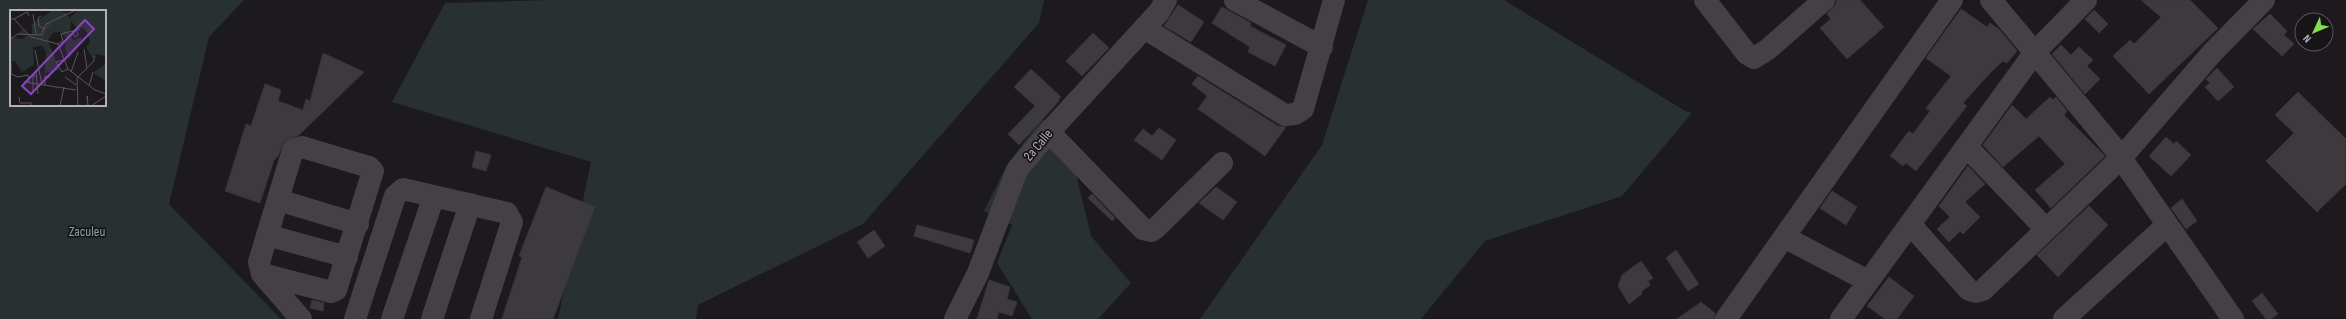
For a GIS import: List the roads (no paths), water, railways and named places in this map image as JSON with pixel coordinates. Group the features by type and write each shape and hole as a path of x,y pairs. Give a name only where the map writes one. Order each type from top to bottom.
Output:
{"street":[{"name":"2a Calle","path":"955,319 978,273 1017,170 1049,132 1159,12 1166,0"},
{"path":"1235,0 1322,47"},
{"path":"1144,28 1284,115 1295,114 1303,109 1322,47 1334,0"},
{"path":"1705,0 1747,54 1754,58 1767,50 1824,0"},
{"path":"1726,319 1952,0"},
{"path":"1992,0 2121,158 2233,319"},
{"path":"1841,319 2035,52 2086,0"},
{"path":"1910,224 1969,290 1976,292 1983,290 2121,158 2213,52 2264,0"},
{"path":"1049,132 1143,229 1151,231 1156,228 1222,163"},
{"path":"301,319 262,274 259,262 293,150 302,147 368,167 403,189 507,213 512,222 481,319"},
{"path":"1967,147 2046,229"},
{"path":"262,274 331,292 336,290 358,224 373,171"},
{"path":"355,319 395,196 403,189"},
{"path":"392,319 434,196"},
{"path":"278,200 358,224"},
{"path":"432,319 470,204"},
{"path":"2064,319 2168,224"},
{"path":"268,234 347,257"},
{"path":"1784,237 1868,281"}],"park label":[{"name":"Zaculeu","path":"87,231"}]}
